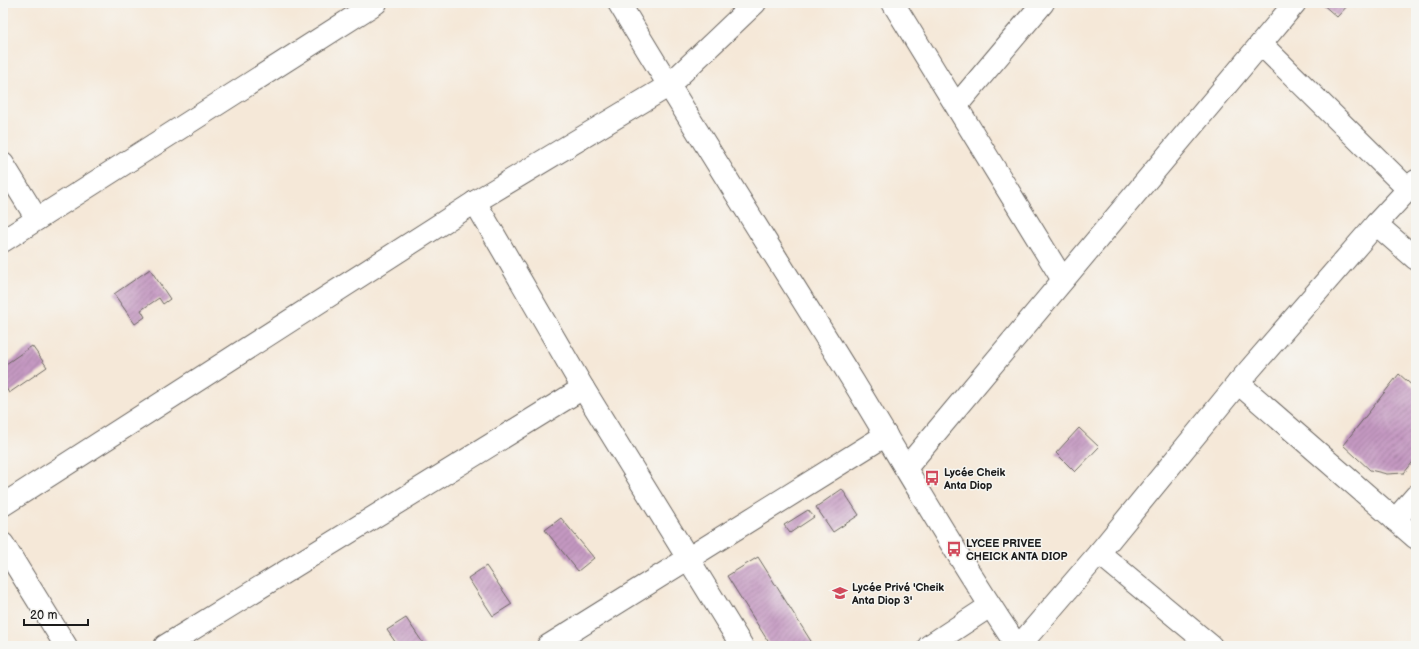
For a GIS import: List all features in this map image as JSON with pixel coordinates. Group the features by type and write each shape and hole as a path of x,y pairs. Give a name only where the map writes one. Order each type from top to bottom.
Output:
{"street":[{"path":"3,241 376,3"},
{"path":"619,3 668,86 886,435 990,606 1018,646 1099,553 1238,383 1376,224 1412,186 1261,44"},
{"path":"3,505 475,202 668,86 754,3"},
{"path":"893,3 1063,280"},
{"path":"957,105 1044,3"},
{"path":"906,468 1295,3"},
{"path":"3,164 37,219"},
{"path":"475,202 583,388 742,646"},
{"path":"1376,224 1416,259"},
{"path":"1238,383 1416,538"},
{"path":"165,646 583,388"},
{"path":"548,646 886,435"},
{"path":"1395,520 1416,496"},
{"path":"3,544 66,646"},
{"path":"1099,553 1211,646"},
{"path":"929,646 990,606"}],"building":[{"path":"1321,3 1350,3 1337,17"},
{"path":"150,269 170,299 163,304 159,298 141,310 145,317 135,324 114,294"},
{"path":"32,346 47,367 9,393 3,383 3,366"},
{"path":"1399,374 1416,389 1416,458 1404,473 1387,474 1370,470 1343,445"},
{"path":"1079,428 1099,447 1075,472 1056,453"},
{"path":"842,489 859,515 833,532 816,507"},
{"path":"808,510 814,517 790,533 784,525"},
{"path":"561,518 594,558 578,571 545,530"},
{"path":"758,557 814,646 771,646 727,576"},
{"path":"486,566 512,604 493,616 468,578"},
{"path":"406,618 425,646 398,646 387,630"}],"place":[{"name":"Lycée Cheik Anta Diop","path":"932,478"},
{"name":"LYCEE PRIVEE CHEICK ANTA DIOP","path":"954,549"},
{"name":"Lycée Privé 'Cheik Anta Diop 3'","path":"840,593"}]}
